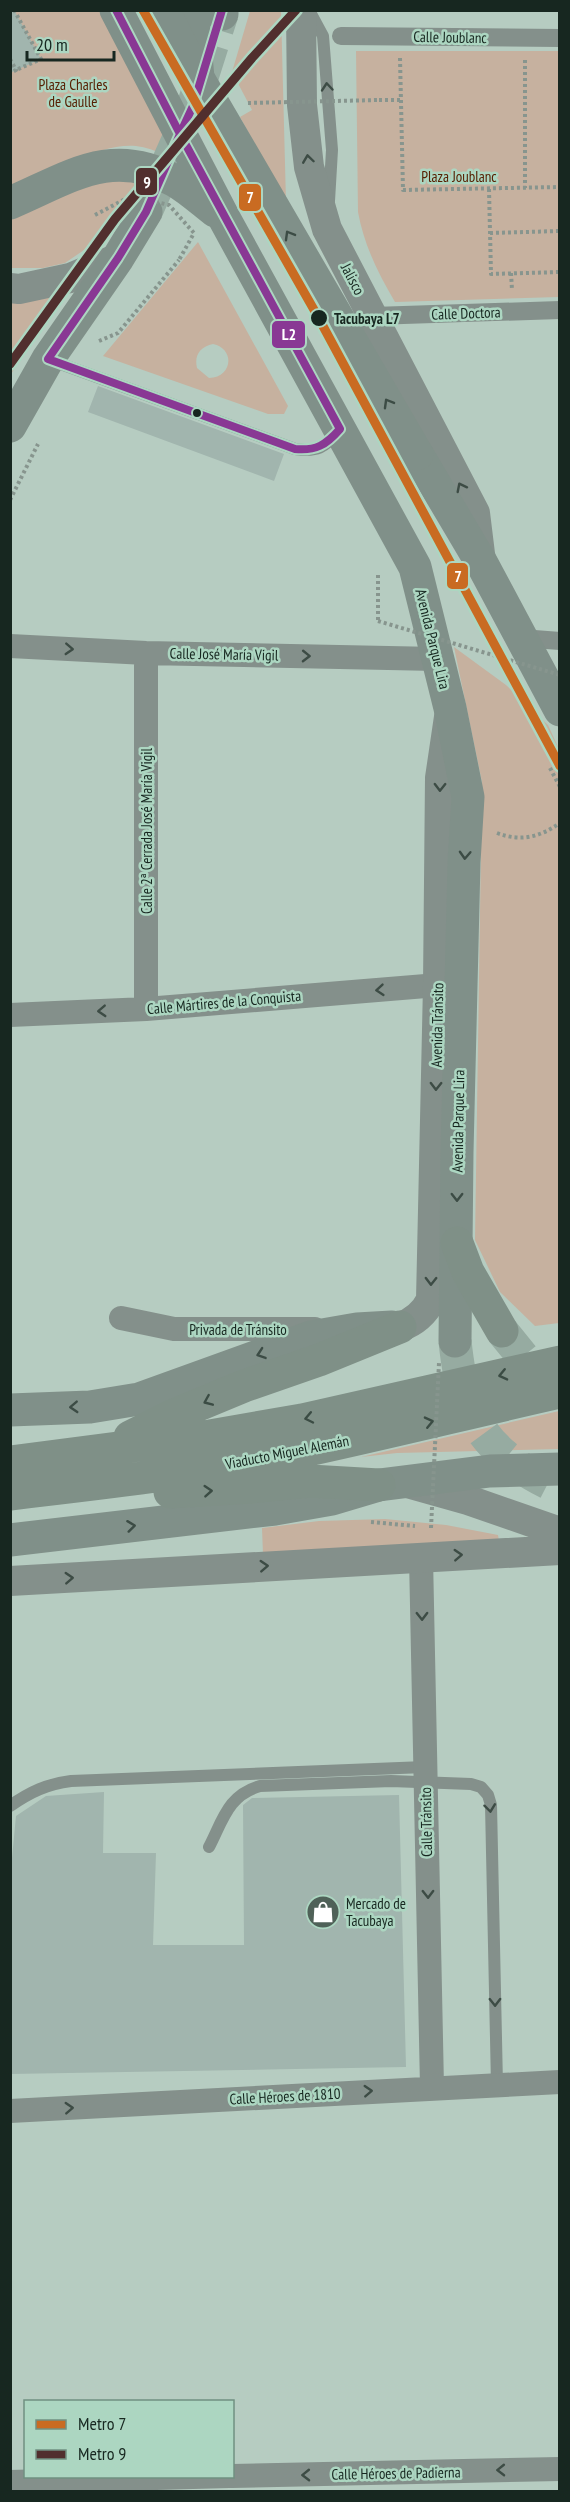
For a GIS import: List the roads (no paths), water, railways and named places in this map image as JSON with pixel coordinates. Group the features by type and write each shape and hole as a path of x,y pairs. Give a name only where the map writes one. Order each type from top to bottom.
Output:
{"highway":[{"path":"457,1243 468,1272 502,1331"},
{"path":"105,1449 244,1386 351,1348 400,1327"},
{"name":"Viaducto Miguel Alemán","path":"14,1478 105,1449 210,1436 302,1420 560,1362"},
{"name":"Viaducto Miguel Alemán","path":"14,1478 66,1488 206,1468 293,1453 560,1392"},
{"path":"66,1488 151,1492 200,1491 310,1481 392,1484"}],"main road":[{"name":"Avenida Parque Lira","path":"116,10 224,218 415,567 450,708 468,797 464,862 457,1243 447,1352"},
{"path":"163,10 198,78 481,562 560,710"},
{"path":"198,78 212,12"},
{"path":"10,204 93,167 113,163 139,165 159,172 177,182 224,218"},
{"path":"10,426 48,359 118,258 146,212"},
{"path":"10,1410 90,1407 139,1399 311,1337 357,1329 400,1327"},
{"path":"10,1540 275,1509 392,1484 490,1471 560,1469"}],"street":[{"name":"Jalisco","path":"301,10 302,105 309,167 327,230 475,513 481,562"},
{"name":"Calle Joublanc","path":"341,36 560,38"},
{"path":"10,288 19,289 70,278 118,258"},
{"name":"Calle Doctora","path":"374,316 560,310"},
{"path":"521,638 560,641"},
{"name":"Calle José María Vigil","path":"10,646 146,653 437,659"},
{"name":"Calle 2ª Cerrada José María Vigil","path":"146,653 146,1009"},
{"name":"Avenida Tránsito","path":"400,1327 417,1318 431,1300 440,778 450,708"},
{"name":"Calle Mártires de la Conquista","path":"10,1015 146,1009 438,985"},
{"name":"Privada de Tránsito","path":"121,1318 174,1329 357,1329"},
{"path":"392,1484 468,1500 560,1532"},
{"path":"10,1581 560,1550"},
{"name":"Calle Tránsito","path":"421,1557 432,2087"},
{"name":"Calle Héroes de 1810","path":"10,2111 560,2082"},
{"name":"Calle Héroes de Padierna","path":"234,2476 560,2469"},
{"name":"Calle Héroes de Padierna","path":"10,2482 157,2478"}],"lane":[{"path":"309,10 323,36 332,150 327,230"},
{"path":"48,359 295,449 312,451 327,444 340,429"},
{"path":"209,1847 232,1802 244,1791 260,1786 425,1774"},
{"path":"10,1806 31,1792 52,1784 71,1781 425,1774 481,1787 488,1795 491,1805 497,2085"}],"tunnel":[{"path":"146,212 193,106 222,14"},
{"path":"502,1331 537,1374 551,1385"},
{"path":"455,1341 464,1393 472,1414 483,1432 496,1448 514,1462 560,1489"}],"metro line":[{"name":"7","path":"143,10 317,315 560,766"},
{"name":"9","path":"10,364 115,219 252,58 296,10"}],"place":[{"name":"Tacubaya L7","path":"319,318"},
{"name":"Mercado de Tacubaya","path":"323,1912"}],"park label":[{"name":"Plaza Charles de Gaulle","path":"73,92"},
{"name":"Plaza Joublanc","path":"459,176"}]}
